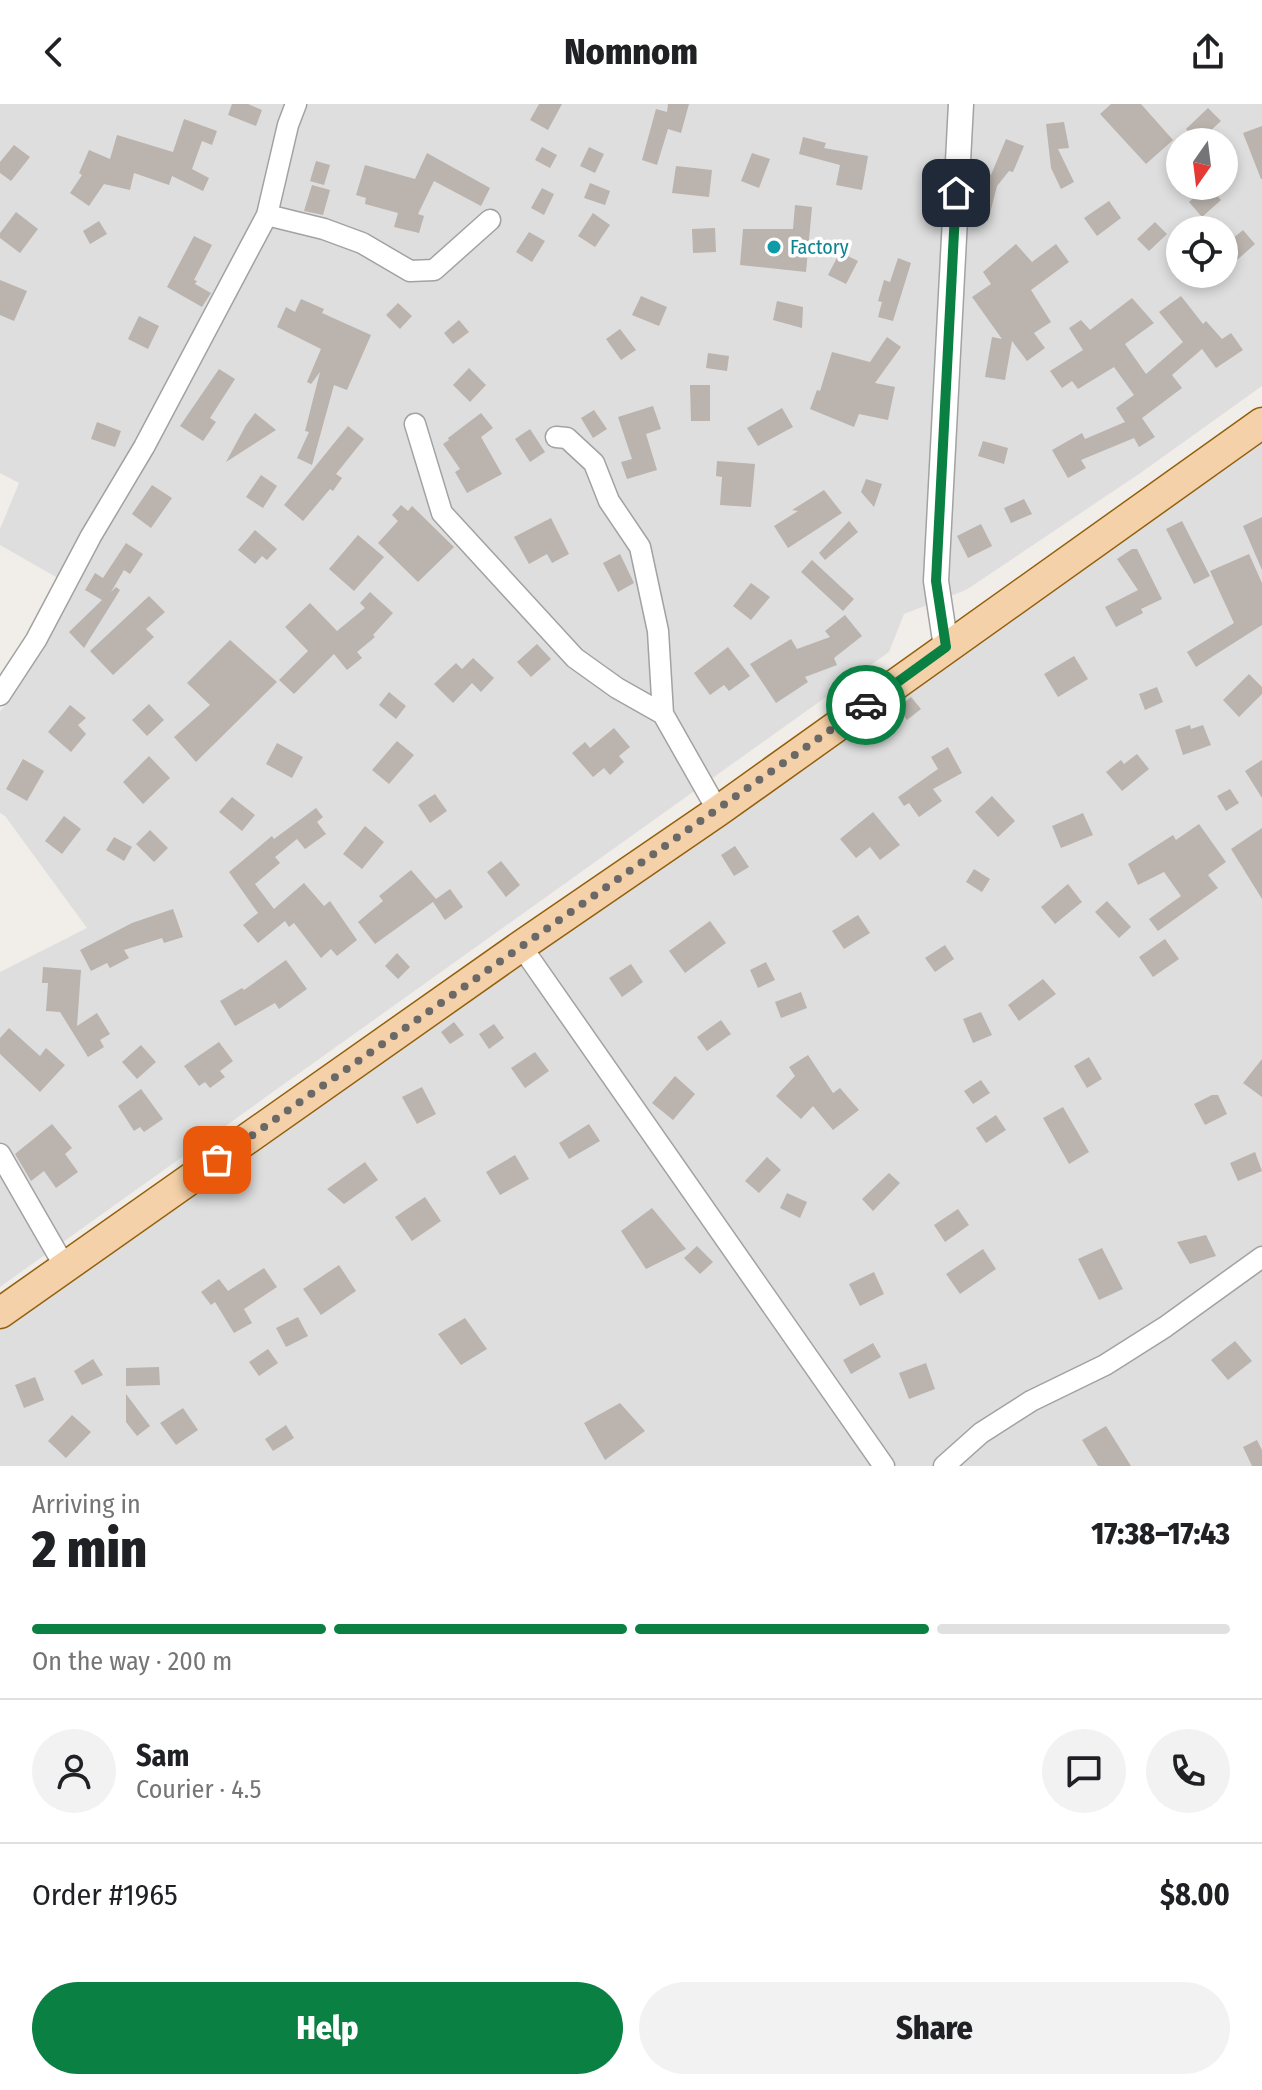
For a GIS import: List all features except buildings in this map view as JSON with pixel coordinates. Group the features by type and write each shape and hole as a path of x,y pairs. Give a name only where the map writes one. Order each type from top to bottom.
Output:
{"main road":[{"path":"0,1313 718,811 1262,423"}],"street":[{"path":"0,695 36,640 91,536 144,447 267,215 288,125 296,104"},
{"path":"946,647 936,581 961,104"},
{"path":"267,215 324,229 362,243 410,271 434,270 490,220"},
{"path":"415,424 442,513 575,658 617,688 663,714"},
{"path":"556,437 567,438 594,463 609,501 640,547 658,631 663,714 718,811"},
{"path":"521,946 884,1466"},
{"path":"0,1154 65,1267"},
{"path":"944,1466 981,1433 1031,1401 1105,1365 1165,1327 1262,1257"}],"shaded area":[{"path":"0,104 1262,104 1262,386 1139,474 966,590 904,614 889,652 0,1287 0,972 87,928 0,813 0,711 11,699 63,581 0,545 0,529 19,483 0,473"},
{"path":"1262,440 1262,1466 0,1466 0,1328"}],"way so far":[{"path":"217,1160 866,705"}],"place":[{"name":"Factory","path":"774,247"}],"route":[{"path":"866,705 946,647 936,581 956,193"}]}
